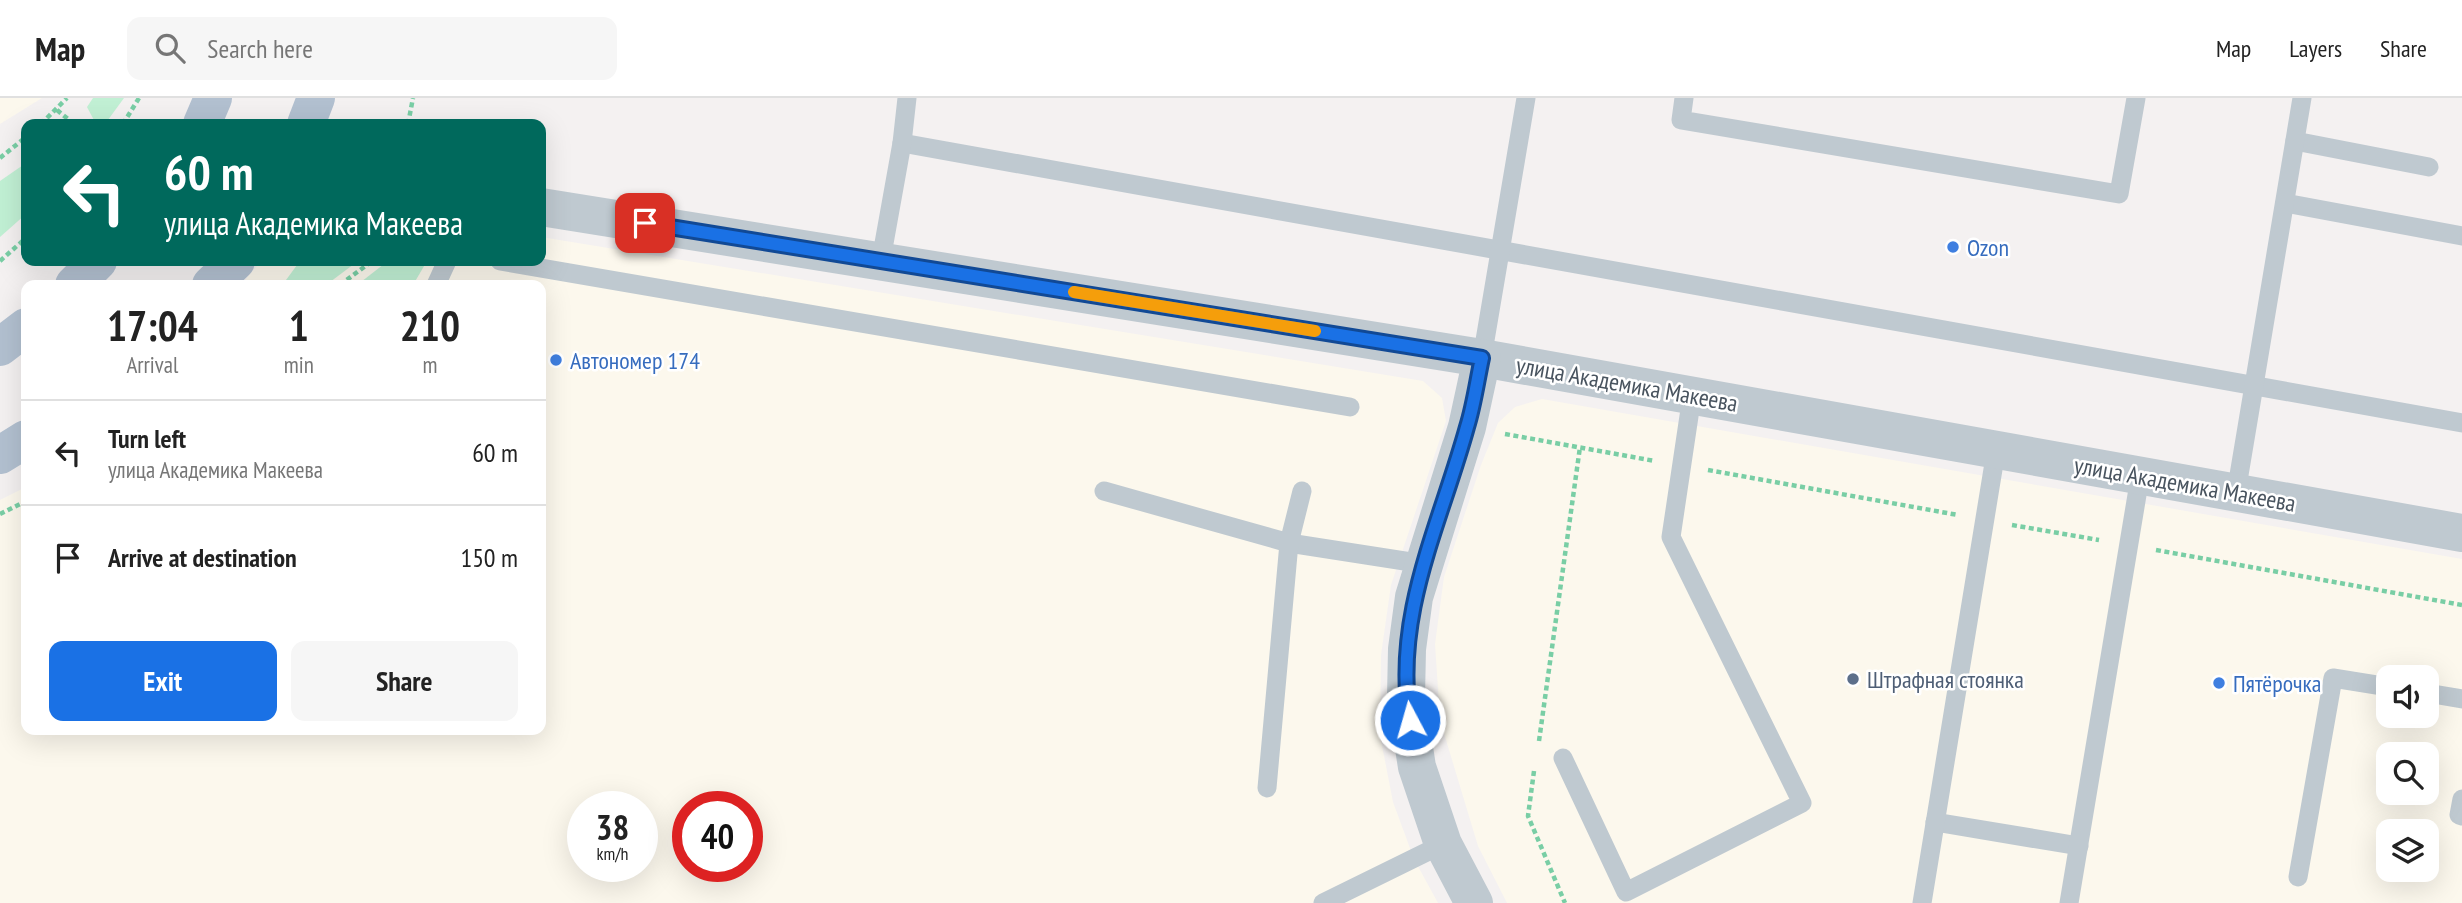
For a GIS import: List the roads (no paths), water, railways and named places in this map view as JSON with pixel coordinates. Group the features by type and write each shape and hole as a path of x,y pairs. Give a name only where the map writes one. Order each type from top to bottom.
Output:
{"main road":[{"path":"308,119 316,98"},
{"path":"79,280 93,266"},
{"path":"216,280 231,266"},
{"path":"0,347 21,331"},
{"path":"0,455 21,442"}],"street":[{"name":"улица Академика Макеева","path":"546,208 1482,358 2462,533"},
{"path":"1474,903 1443,844 1417,767 1406,696 1407,649 1414,597 1467,427 1482,358"}],"lane":[{"path":"881,260 902,143 906,98"},
{"path":"1482,358 1526,98"},
{"path":"1684,98 1681,120 2119,194 2136,98"},
{"path":"2236,493 2302,98"},
{"path":"2295,141 2429,167"},
{"path":"902,143 2462,423"},
{"path":"2285,203 2462,236"},
{"path":"529,266 1350,407"},
{"path":"1563,758 1626,892 1802,803 1671,537 1692,396"},
{"path":"1922,903 1996,451"},
{"path":"2069,903 2140,477"},
{"path":"1104,491 1289,543 1424,564"},
{"path":"1267,788 1289,543 1302,491"},
{"path":"2298,877 2333,678 2376,685"},
{"path":"2439,695 2462,699"},
{"path":"2462,799 2459,815 2462,816"},
{"path":"1935,822 2079,845"},
{"path":"1323,903 1443,844"}],"place":[{"name":"Ozon","path":"1953,247"},
{"name":"Автономер 174","path":"556,360"},
{"name":"Штрафная стоянка","path":"1853,679"},
{"name":"Пятёрочка","path":"2219,683"}]}
